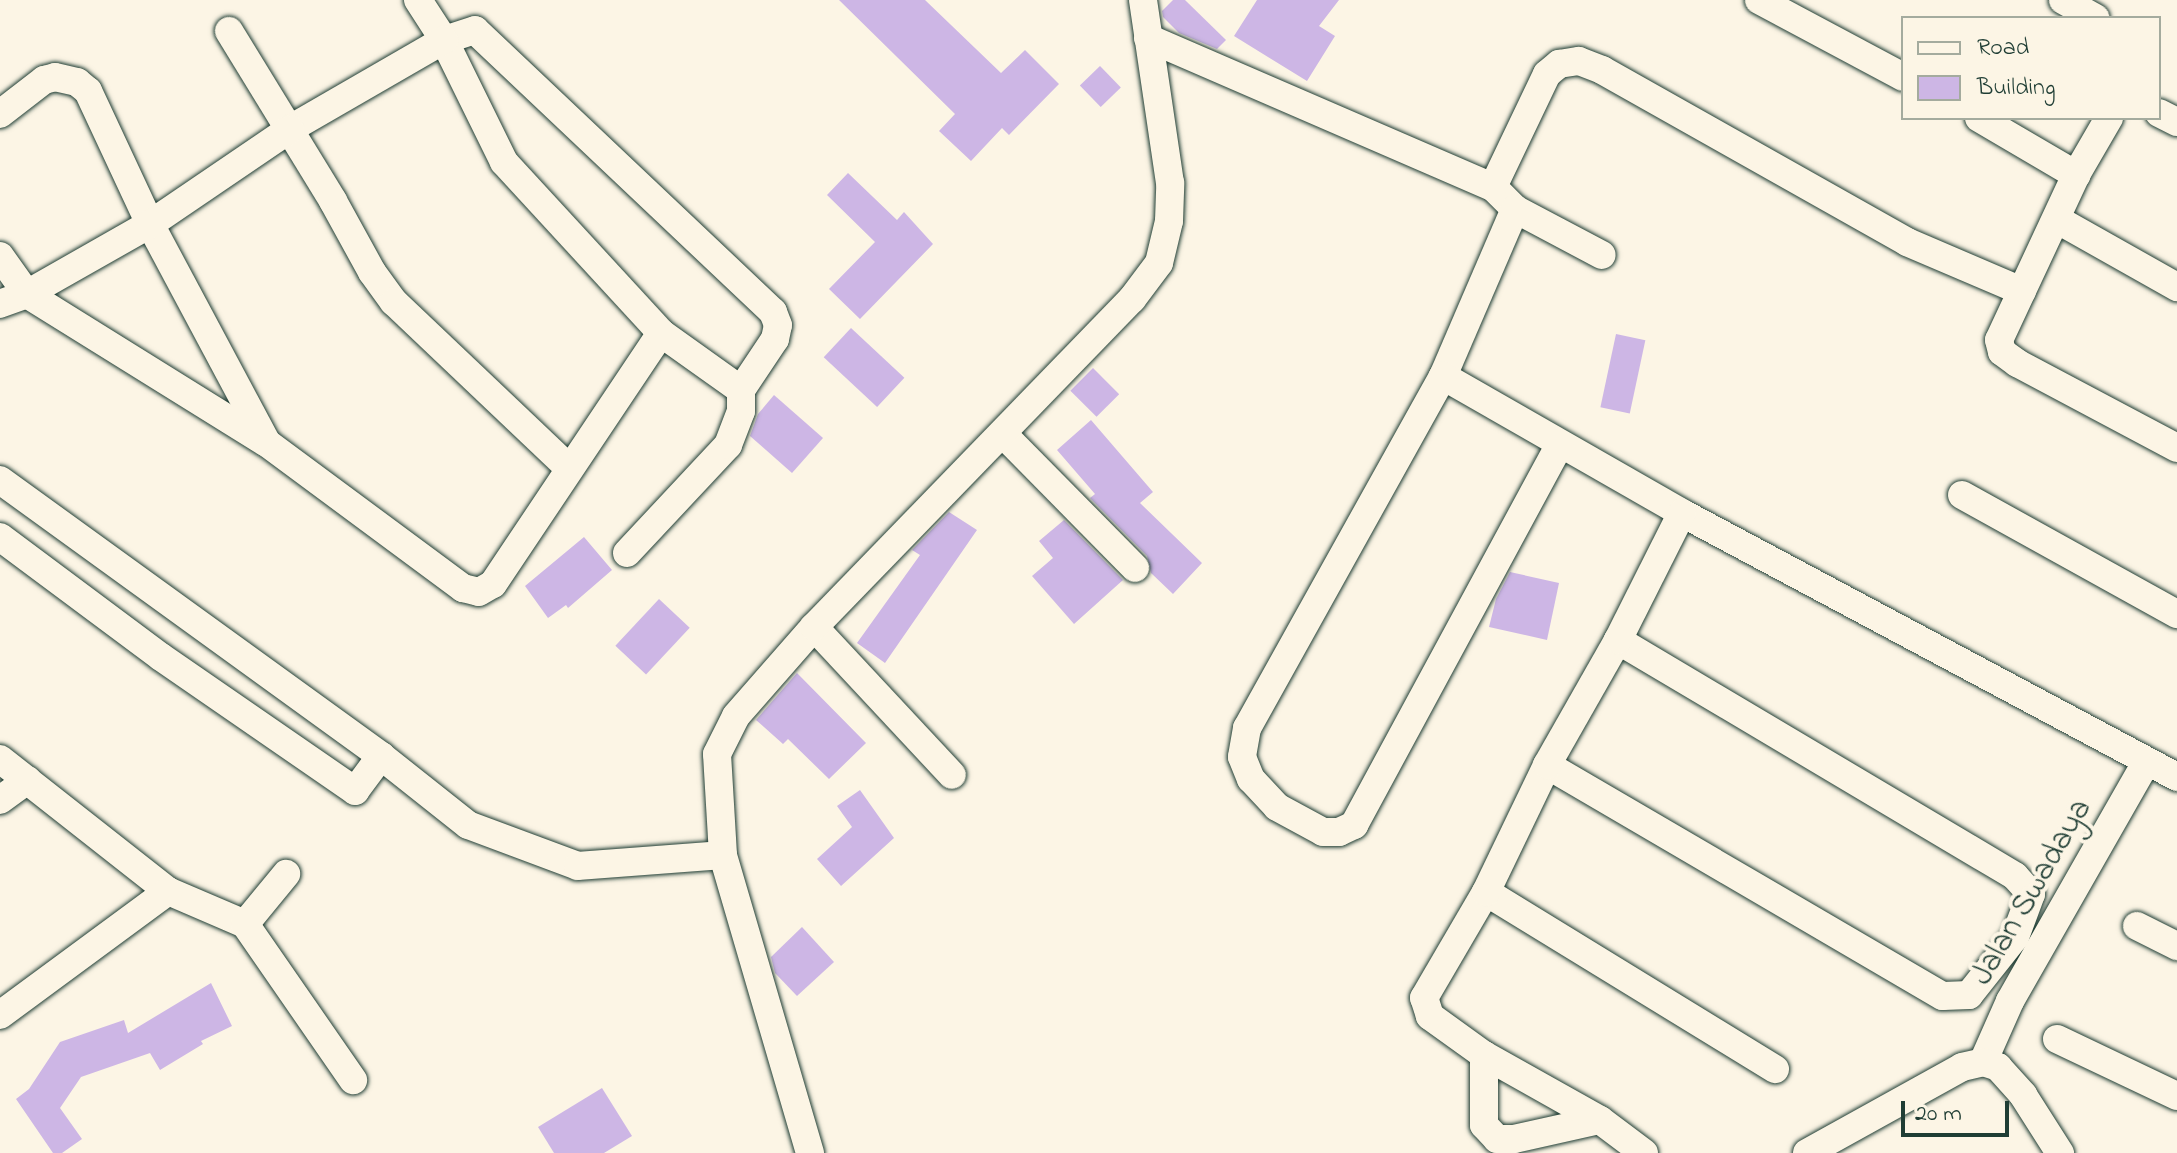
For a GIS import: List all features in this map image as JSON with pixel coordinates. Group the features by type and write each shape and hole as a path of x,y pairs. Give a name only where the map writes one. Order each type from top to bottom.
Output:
{"street":[{"path":"418,0 444,40 504,162 661,333 741,390"},
{"path":"810,1153 723,855 717,754 736,716 814,627 1132,299 1159,263 1169,221 1170,183 1143,0"},
{"path":"1759,0 1901,76"},
{"path":"2063,0 2091,16"},
{"path":"0,304 27,294 150,224 290,129 444,40 475,30 773,312 778,325 775,339 741,390 741,411 728,445 627,553"},
{"path":"229,31 290,129 372,272 394,302 569,468"},
{"path":"1148,38 1493,187 1515,209 1602,255"},
{"path":"1493,187 1547,74 1559,64 1579,61 1602,70 1907,242 2022,291"},
{"path":"0,114 44,80 55,77 77,82 88,91 150,224 267,443"},
{"path":"1982,120 2076,175"},
{"path":"2108,120 2076,175 2058,220 1999,340 2002,352 2177,448"},
{"path":"1515,209 1443,376 1379,485 1247,728 1242,757 1251,779 1277,807 1323,832 1339,832 1354,825 1560,444"},
{"path":"2058,220 2177,287"},
{"path":"0,256 27,294 267,443 463,588 479,592 493,584 661,333"},
{"path":"1443,376 1512,412 1560,444 1682,513 2177,777"},
{"path":"1003,434 1135,568"},
{"path":"0,480 381,756 468,825 578,866 723,855"},
{"path":"1962,495 2177,614"},
{"path":"1644,1153 1600,1120 1484,1055 1430,1016 1424,998 1486,892 1547,765 1618,640 1682,513"},
{"path":"0,537 149,649 355,791 381,756"},
{"path":"814,627 952,775"},
{"path":"1547,765 1943,996 1969,995 2015,937 2031,894 2015,876 1618,640"},
{"path":"0,759 168,891 245,924 353,1080"},
{"name":"Jalan Swadaya","path":"1983,1062 2010,1001 2147,761"},
{"path":"0,800 28,780"},
{"path":"245,924 286,874"},
{"path":"0,1015 168,891"},
{"path":"1486,892 1775,1069"},
{"path":"2137,926 2177,946"},
{"path":"2057,1039 2177,1096"},
{"path":"1484,1055 1484,1125 1497,1139 1600,1120"},
{"path":"1807,1153 1962,1067 1983,1062 1998,1067 2023,1095 2060,1153"}],"building":[{"path":"839,0 925,0 1001,73 1025,50 1059,84 1009,135 1002,128 971,161 939,131 955,114"},
{"path":"1173,0 1185,0 1226,40 1217,49 1179,33 1163,17 1162,11"},
{"path":"1257,0 1339,0 1319,26 1335,36 1307,81 1234,36"},
{"path":"1100,66 1121,88 1101,107 1080,85"},
{"path":"848,173 897,220 904,212 933,244 860,319 829,289 875,242 827,195"},
{"path":"851,328 904,378 877,407 824,357"},
{"path":"1616,334 1645,340 1630,414 1600,407"},
{"path":"1093,368 1119,394 1097,417 1070,391"},
{"path":"774,395 823,438 792,473 750,436 758,414"},
{"path":"1091,420 1153,492 1140,503 1202,563 1173,594 1151,573 1147,556 1090,498 1095,494 1057,450"},
{"path":"949,512 977,530 885,663 857,643 920,555 912,550"},
{"path":"1064,520 1123,580 1074,624 1032,576 1053,558 1039,541"},
{"path":"584,537 612,570 568,608 566,605 548,618 525,586"},
{"path":"1510,572 1559,583 1547,640 1489,627 1496,599"},
{"path":"659,599 690,628 646,674 615,646"},
{"path":"797,673 866,743 829,779 788,739 783,744 756,720"},
{"path":"860,790 894,838 841,886 817,859 852,827 837,806"},
{"path":"802,927 834,962 797,996 775,973 771,957"},
{"path":"211,983 232,1026 201,1041 203,1044 160,1070 150,1053 81,1077 60,1108 82,1139 62,1153 53,1153 16,1099 29,1089 60,1042 124,1020 128,1033"},
{"path":"602,1088 632,1136 604,1153 554,1153 538,1127"}]}
